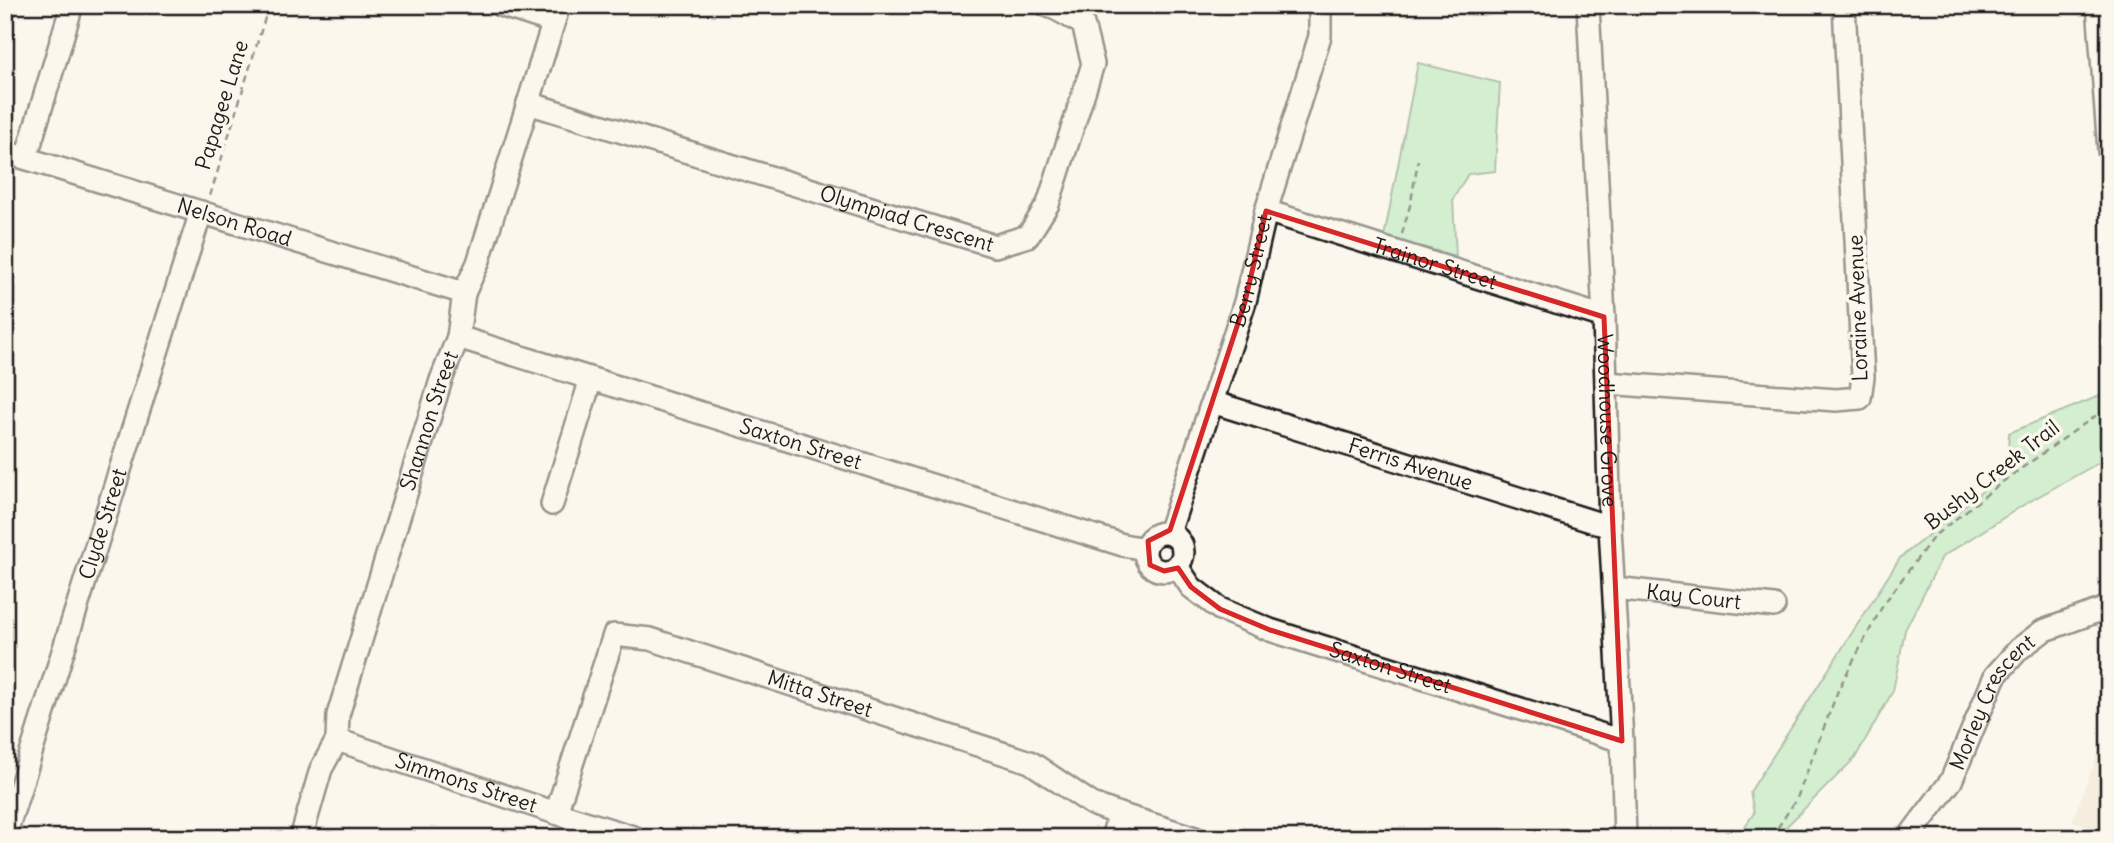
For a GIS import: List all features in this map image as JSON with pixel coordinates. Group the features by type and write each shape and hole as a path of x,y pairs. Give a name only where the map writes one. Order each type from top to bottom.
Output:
{"street":[{"path":"15,155 72,5"},
{"path":"500,5 556,14"},
{"name":"Olympiad Crescent","path":"528,103 995,246 1028,236 1048,204 1093,64 1083,24 1046,5"},
{"name":"Berry Street","path":"1169,533 1245,302 1266,211 1321,36 1320,5"},
{"name":"Woodhouse Grove","path":"1588,5 1604,317 1610,527 1625,838"},
{"name":"Loraine Avenue","path":"1606,383 1836,400 1860,398 1863,377 1844,5"},
{"path":"2098,5 2109,151"},
{"name":"Shannon Street","path":"301,838 321,769 337,740 338,715 441,380 458,337 464,293 478,262 556,14"},
{"name":"Nelson Road","path":"15,155 464,293"},
{"name":"Trainor Street","path":"1266,211 1604,317"},
{"name":"Clyde Street","path":"5,836 201,212"},
{"name":"Saxton Street","path":"458,337 1123,545 1145,549"},
{"path":"552,504 591,379"},
{"name":"Ferris Avenue","path":"1212,402 1610,527"},
{"path":"1162,533 1169,533 1178,539 1183,549 1177,566 1164,571 1150,565 1145,549 1148,541 1162,533"},
{"name":"Saxton Street","path":"1177,566 1191,587 1220,610 1270,630 1622,741"},
{"name":"Kay Court","path":"1614,588 1774,606"},
{"name":"Morley Crescent","path":"1908,838 1951,781 1995,676 2020,649 2043,631 2109,607"},
{"name":"Mitta Street","path":"556,813 614,635 650,639 1030,762 1092,804 1195,838"},
{"name":"Simmons Street","path":"337,740 636,838"},
{"path":"1112,838 1119,814"}],"path":[{"name":"Papagee Lane","path":"201,212 210,194 269,5"},
{"path":"1401,237 1411,202 1418,160"},
{"name":"Bushy Creek Trail","path":"1772,838 1797,798 1839,688 1883,606 1934,536 2006,480 2109,409"},
{"path":"2101,412 2109,418"}],"highlighted area":[{"path":"1266,211 1604,317 1622,741 1270,630 1220,609 1191,587 1178,568 1164,571 1150,565 1148,541 1170,530 1245,302"}],"shaded area":[{"path":"2109,725 2109,833 2072,821"}],"green space":[{"path":"1418,63 1500,83 1495,171 1468,174 1453,199 1456,256 1384,237"},
{"path":"2109,392 2109,457 2025,504 1942,557 1905,630 1893,691 1855,758 1775,838 1737,838 1754,813 1750,792 1900,558 2007,471 2009,433"}]}
